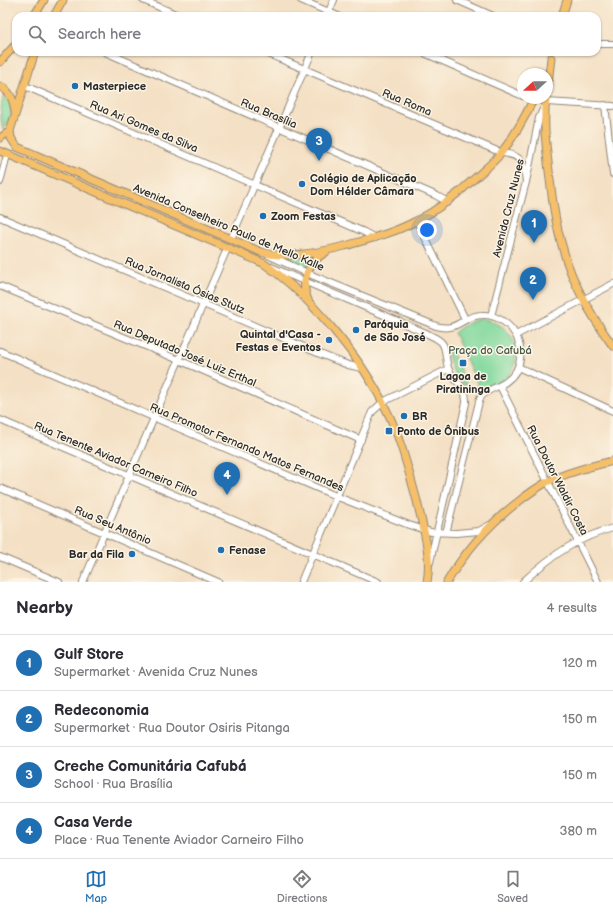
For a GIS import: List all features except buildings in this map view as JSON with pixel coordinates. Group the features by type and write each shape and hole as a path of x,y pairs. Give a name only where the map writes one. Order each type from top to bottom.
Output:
{"main road":[{"path":"36,12 44,0"},
{"path":"56,12 63,0"},
{"path":"563,12 566,0"},
{"path":"0,62 12,48"},
{"path":"0,138 10,131 34,56"},
{"path":"547,68 552,56"},
{"path":"550,68 552,56"},
{"path":"0,86 10,94 14,103 14,118"},
{"path":"261,252 270,254 301,255 330,250 375,238 417,221 448,202 488,167 502,152 522,123 530,104"},
{"path":"546,104 544,127 553,206 557,227 566,258 584,300 598,325 613,346"},
{"name":"Avenida Conselheiro Paulo de Mello Kalle","path":"10,131 11,138 21,150 261,252"},
{"name":"Avenida Conselheiro Paulo de Mello Kalle","path":"0,151 227,249 263,263"},
{"path":"315,310 306,295 304,281 315,260 320,255 330,250"},
{"path":"263,263 287,282 315,310 345,345 362,368 383,402 391,420 415,495 426,541 429,568 426,582"},
{"path":"448,582 463,556 491,524 526,496 548,482 575,471 613,461"}],"street":[{"path":"143,0 171,12"},
{"path":"301,0 324,12"},
{"path":"329,12 334,0"},
{"path":"457,0 484,12"},
{"path":"601,44 613,44"},
{"name":"Rua Brasília","path":"114,56 435,195 448,202"},
{"name":"Rua Roma","path":"273,56 502,152 512,154 521,159 526,182"},
{"path":"231,239 310,56"},
{"path":"431,56 517,93"},
{"name":"Rua Ari Gomes da Silva","path":"24,86 255,184 375,238"},
{"path":"553,102 613,106"},
{"name":"Avenida Cruz Nunes","path":"491,316 526,182 539,118 545,104"},
{"path":"605,106 613,174"},
{"path":"0,182 7,155"},
{"name":"Rua Jornalista Ósias Stutz","path":"0,217 325,356 348,365 362,368"},
{"path":"417,221 465,319 477,315 491,316 503,321 510,326 516,335 520,353 518,367 512,376 500,386 484,393 479,402 446,533"},
{"path":"83,582 227,249"},
{"name":"Avenida Conselheiro Paulo de Mello Kalle","path":"261,252 307,273 436,326 451,328 465,319"},
{"name":"Avenida Conselheiro Paulo de Mello Kalle","path":"263,263 426,333 444,345 448,369"},
{"path":"516,335 613,284"},
{"name":"Rua Deputado José Luiz Erthal","path":"0,286 179,360 361,440"},
{"name":"Rua Promotor Fernando Matos Fernandes","path":"0,351 338,497 423,530 436,533 464,533 479,531 491,524"},
{"path":"518,367 613,411"},
{"path":"301,582 338,497 372,412 383,402 448,369 454,379 464,389 466,393 466,403 429,568"},
{"name":"Rua Doutor Waldir Costa","path":"500,386 598,582"},
{"name":"Rua Tenente Aviador Carneiro Filho","path":"0,420 378,582"},
{"name":"Rua Seu Antônio","path":"0,488 218,582"},
{"path":"523,582 537,568 553,556 578,542 613,528"},
{"path":"0,557 59,582"}],"green space":[{"path":"4,95 9,103 11,112 9,122 3,130 1,112"},
{"path":"318,254 306,270 273,256"},
{"name":"Praça do Cafubá","path":"483,319 498,324 509,333 515,345 516,357 513,369 505,379 494,385 479,387 454,333 467,324"},
{"path":"448,347 450,347 468,388 459,380 453,370 449,359"}],"place":[{"name":"Masterpiece","path":"75,86"},
{"name":"Creche Comunitária Cafubá","path":"319,161"},
{"name":"Colégio de Aplicação Dom Hélder Câmara","path":"302,184"},
{"name":"Zoom Festas","path":"263,216"},
{"name":"Gulf Store","path":"534,243"},
{"name":"Redeconomia","path":"533,300"},
{"name":"Paróquia de São José","path":"356,330"},
{"name":"Quintal d'Casa - Festas e Eventos","path":"329,340"},
{"name":"Lagoa de Piratininga","path":"463,363"},
{"name":"BR","path":"404,416"},
{"name":"Ponto de Ônibus","path":"389,431"},
{"name":"Casa Verde","path":"227,495"},
{"name":"Fenase","path":"221,550"},
{"name":"Bar da Fila","path":"132,554"}]}
